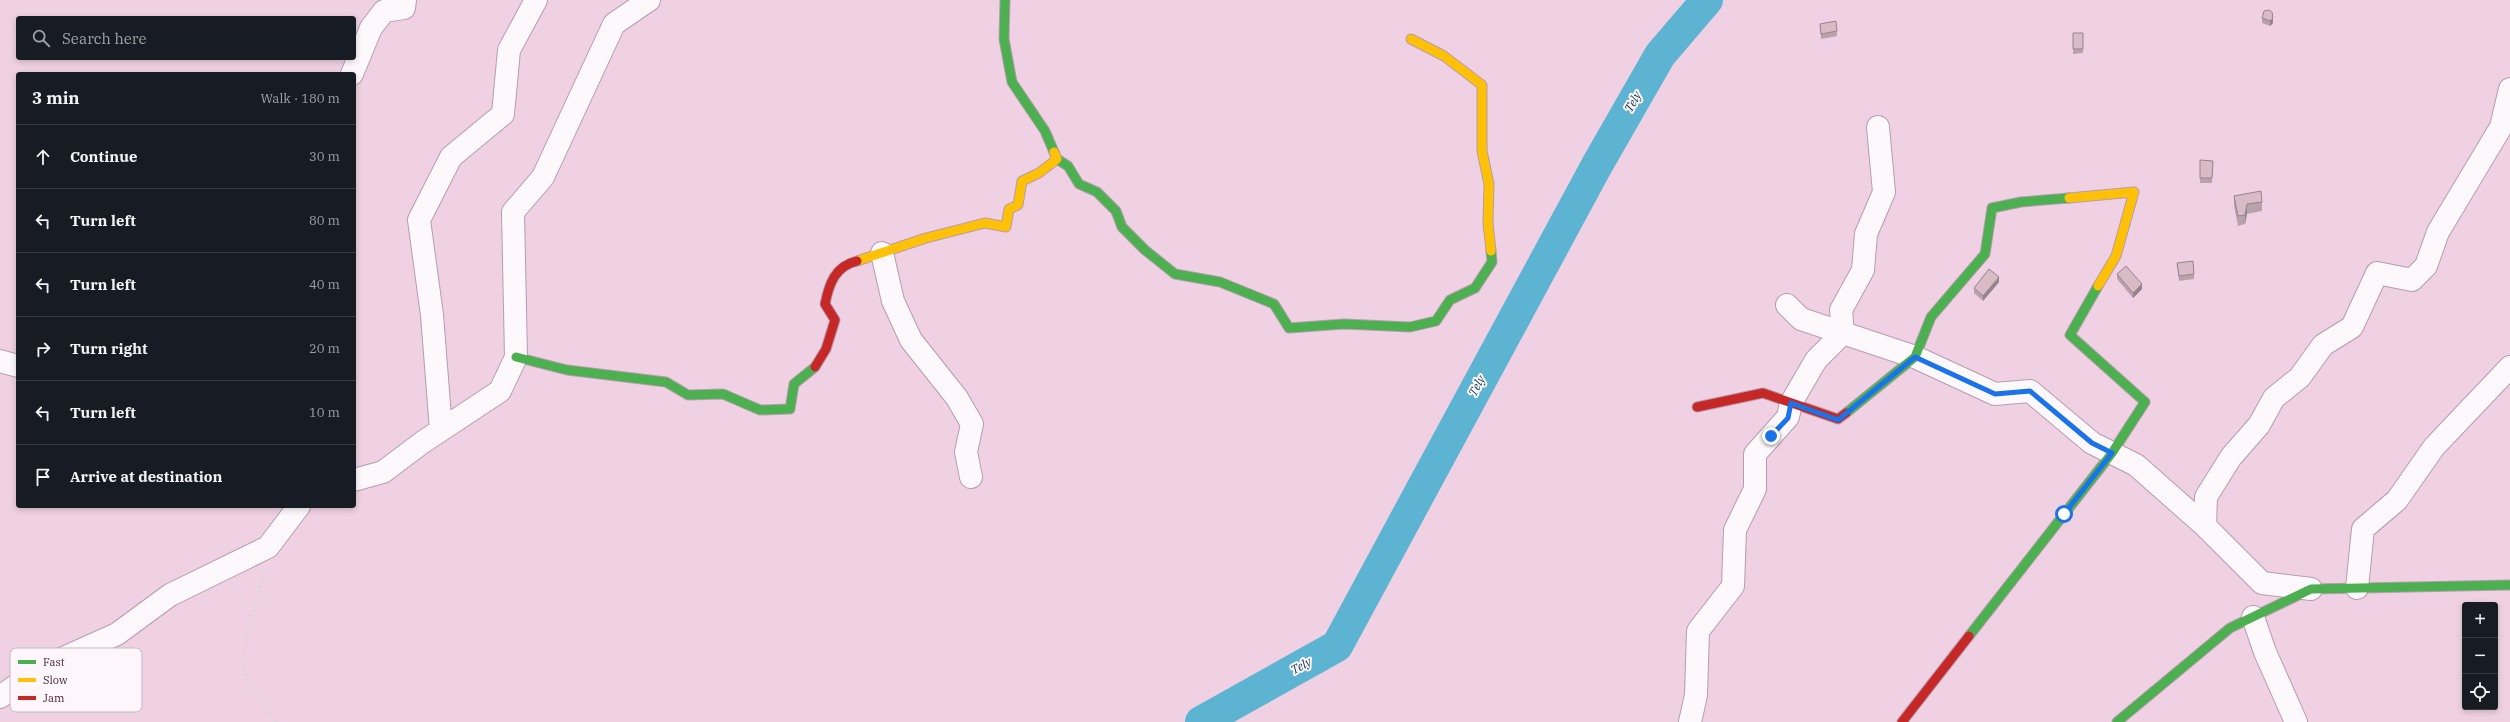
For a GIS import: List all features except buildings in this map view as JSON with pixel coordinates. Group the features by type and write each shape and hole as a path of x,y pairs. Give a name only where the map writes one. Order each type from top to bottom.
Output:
{"street":[{"path":"353,72 371,28 384,11 404,8 405,0"},
{"path":"441,430 432,315 419,220 451,157 503,114 509,50 536,0"},
{"path":"356,476 383,472 441,430 500,391 516,357 513,212 543,177 614,24 649,0"},
{"path":"1006,0 1004,39 1012,82 1045,131 1057,159 1068,166 1079,184 1097,192 1116,211 1122,227 1145,250 1175,274 1220,282 1274,304 1289,328 1323,327 1344,324 1410,327 1436,321 1450,300 1475,288 1492,262 1488,223 1489,184 1482,151 1482,85 1444,56 1411,39"},
{"path":"2205,526 2206,498 2231,457 2259,425 2274,398 2300,377 2324,345 2352,327 2377,273 2412,280 2426,266 2438,232 2501,127 2510,89"},
{"path":"1690,722 1696,695 1698,631 1733,586 1735,530 1754,489 1755,454 1788,418 1791,403 1816,360 1843,333 1841,310 1863,270 1866,234 1884,192 1878,127"},
{"path":"516,357 567,370 666,382 688,394 723,394 760,410 790,409 794,384 812,372 828,348 835,320 825,304 829,285 845,264 870,258 926,238 985,223 1006,226 1009,209 1018,205 1022,181 1039,173 1057,159"},
{"path":"1697,407 1763,393 1838,420 1915,357 1931,317 1985,254 1992,208 2021,202 2134,192 2116,256 2070,335 2145,402 2112,453 1902,722"},
{"path":"882,253 893,301 911,340 957,398 972,424 966,452 971,477"},
{"path":"1787,305 1801,319 1915,357 1995,394 2030,391 2092,443 2136,465 2205,526 2262,583 2311,589 2510,585"},
{"path":"0,361 16,365"},
{"path":"2357,588 2363,529 2397,500 2434,447 2510,367"},
{"path":"86,648 117,634 170,595 268,547 298,508"},
{"path":"2117,722 2230,628 2311,589"},
{"path":"2253,617 2265,652 2296,722"},
{"path":"0,697 10,690"}],"path":[{"path":"268,547 263,577 251,622 245,671 254,695 276,722"}],"waterway":[{"name":"Tely","path":"1201,722 1337,646 1597,165 1660,55 1707,0"}],"traffic: fast":[{"path":"1005,0 1004,39 1012,82 1045,131 1054,152"},
{"path":"1057,159 1068,166 1079,184 1097,192 1116,211 1122,227 1145,250 1175,274 1220,282 1274,304 1289,328 1344,324 1410,327 1436,321 1450,300 1475,288 1492,262 1491,251"},
{"path":"1846,413 1915,357 1931,317 1985,254 1992,208 2021,202 2069,198"},
{"path":"1969,636 2112,453 2145,402 2070,335 2098,286"},
{"path":"516,357 567,370 666,382 688,395 723,394 760,410 790,409 794,384 815,367"},
{"path":"2117,722 2230,628 2311,589 2510,585"}],"traffic: slow":[{"path":"1411,39 1444,56 1482,85 1482,151 1489,184 1488,223 1491,251"},
{"path":"857,261 926,238 985,223 1006,227 1009,209 1018,205 1022,181 1039,173 1057,159 1054,152"},
{"path":"2069,198 2134,192 2116,256 2098,286"}],"traffic: jam":[{"path":"815,367 826,349 835,320 825,304 831,283 843,267 849,263 857,261"},
{"path":"1697,407 1763,393 1838,419 1846,413"},
{"path":"1902,722 1969,636"}],"route":[{"path":"1771,436 1788,418 1791,403 1838,420 1915,357 1995,394 2030,391 2092,443 2112,453 2064,514"}]}
